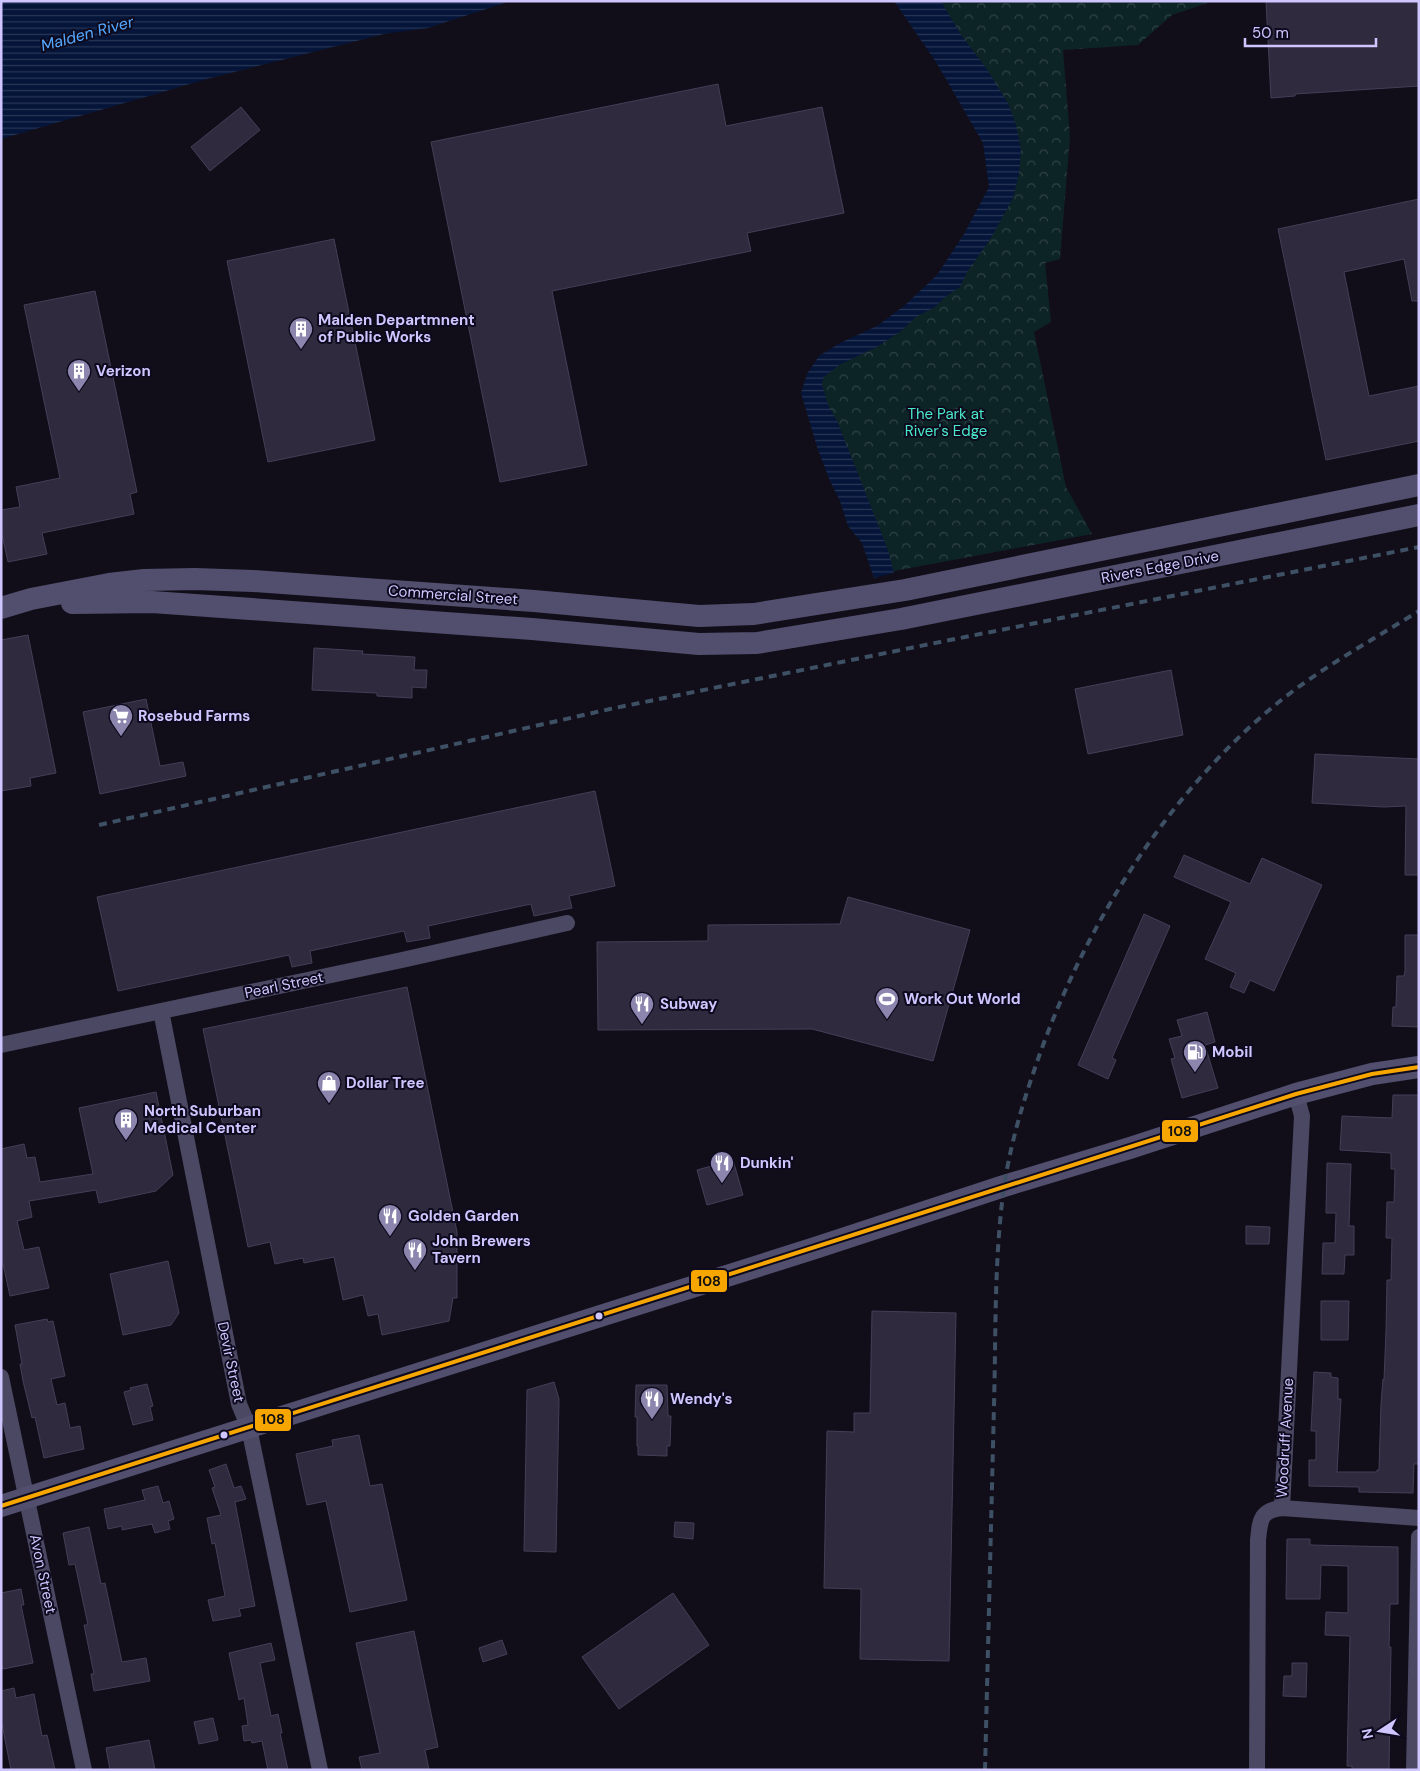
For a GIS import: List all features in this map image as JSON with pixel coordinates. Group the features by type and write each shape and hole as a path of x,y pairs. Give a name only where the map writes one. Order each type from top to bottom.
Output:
{"main road":[{"name":"Rivers Edge Drive","path":"905,590 1419,485"},
{"name":"Rivers Edge Drive","path":"902,619 1419,515"},
{"name":"Commercial Street","path":"1,609 31,599 109,584 161,580 253,581 534,601 700,616 754,614 905,590"},
{"name":"Commercial Street","path":"1,609 84,602 152,602 699,644 757,643 902,619"},
{"path":"1,1506 1296,1094 1372,1074 1419,1067"}],"street":[{"name":"Pearl Street","path":"1,1045 567,923"},
{"name":"Devir Street","path":"161,1011 239,1404 249,1428 320,1770"},
{"name":"Woodruff Avenue","path":"1257,1770 1258,1540 1260,1522 1264,1513 1272,1509 1282,1508 1302,1116 1296,1094"},
{"name":"Avon Street","path":"1,1377 84,1770"},
{"path":"1282,1508 1419,1518"},
{"path":"1414,1770 1419,1537"}],"green space":[{"name":"The Park at River's Edge","path":"936,1 1213,1 1172,15 1138,45 1063,50 1070,137 1060,259 1045,263 1051,322 1034,332 1066,487 1092,534 889,572 816,374 879,342 1008,197"}],"water":[{"name":"Malden River","path":"1,1 511,1 428,28 384,34 207,79 1,139"},
{"path":"894,1 941,1 961,35 986,68 1008,103 1016,125 1021,149 1019,174 1013,198 991,238 967,272 960,287 945,297 935,307 916,317 901,331 877,347 839,365 824,377 822,384 828,405 837,421 888,550 894,573 874,578 862,543 848,526 840,501 830,481 818,450 801,393 807,374 819,356 840,343 877,326 904,306 937,275 964,234 989,187 983,143 936,62"}],"building":[{"path":"1266,1 1419,1 1419,86 1295,94 1295,96 1271,98"},
{"path":"718,84 726,126 822,107 844,213 747,233 751,251 552,291 587,465 500,482 431,142"},
{"path":"241,107 260,130 210,171 191,147"},
{"path":"1419,199 1419,301 1412,301 1404,259 1344,272 1369,396 1419,386 1419,441 1326,460 1278,229"},
{"name":"Malden Departmnent of Public Works","path":"334,239 375,440 268,462 227,261"},
{"name":"Verizon","path":"95,291 137,492 130,494 134,514 42,533 47,554 8,562 1,530 1,510 20,507 16,487 60,478 24,305"},
{"path":"28,635 56,773 30,778 31,786 1,791 1,640"},
{"path":"314,648 363,651 362,654 415,657 414,670 427,670 426,688 412,687 412,698 377,696 377,693 312,690"},
{"path":"1171,670 1183,735 1088,754 1075,689"},
{"name":"Rosebud Farms","path":"146,699 160,766 183,762 186,776 100,794 83,712"},
{"path":"1315,754 1419,759 1419,875 1405,875 1406,806 1384,807 1312,803"},
{"path":"595,791 615,886 569,896 572,908 534,916 531,904 428,926 430,938 407,942 404,931 310,951 312,963 292,967 289,955 118,991 97,897"},
{"path":"1184,855 1250,884 1262,858 1322,885 1274,991 1250,980 1244,993 1230,987 1236,973 1205,959 1231,902 1174,877"},
{"path":"848,897 970,930 933,1061 812,1029 598,1030 597,942 708,941 708,925 840,924"},
{"path":"1144,914 1170,926 1112,1058 1116,1060 1108,1079 1078,1065"},
{"path":"1405,935 1419,935 1419,1027 1392,1026 1393,1007 1396,1007 1397,976 1404,976 1405,971"},
{"path":"407,987 457,1232 457,1298 453,1298 449,1321 382,1335 378,1314 368,1316 363,1295 343,1300 334,1257 304,1263 303,1258 275,1264 270,1242 248,1247 203,1029"},
{"path":"1207,1012 1215,1042 1205,1045 1218,1088 1182,1098 1171,1059 1175,1058 1169,1039 1182,1036 1177,1020"},
{"path":"156,1092 173,1175 156,1191 99,1203 96,1190 29,1201 32,1217 17,1221 24,1250 39,1247 49,1288 10,1296 3,1264 1,1264 1,1149 24,1144 27,1158 35,1157 40,1182 93,1174 79,1108"},
{"path":"1393,1095 1419,1095 1419,1464 1414,1464 1413,1493 1359,1492 1359,1487 1309,1486 1309,1460 1316,1460 1316,1431 1311,1431 1314,1372 1331,1373 1331,1377 1338,1378 1338,1399 1341,1399 1337,1472 1377,1472 1379,1470 1387,1280 1391,1280 1392,1238 1386,1238 1387,1202 1394,1202 1395,1169 1391,1169 1391,1153 1340,1150 1342,1116 1392,1118"},
{"path":"733,1160 743,1195 707,1205 697,1170"},
{"path":"1327,1163 1351,1164 1349,1226 1354,1226 1354,1255 1345,1255 1344,1274 1322,1274 1323,1243 1335,1243 1336,1213 1326,1213"},
{"path":"1246,1226 1270,1227 1269,1244 1246,1244"},
{"path":"168,1261 179,1313 171,1325 123,1335 110,1274"},
{"path":"1321,1301 1349,1301 1348,1340 1321,1340"},
{"path":"872,1311 956,1313 949,1661 860,1659 861,1589 824,1588 827,1431 854,1432 854,1413 870,1413"},
{"path":"47,1319 48,1322 53,1321 65,1376 51,1379 57,1405 65,1403 70,1428 80,1426 84,1449 44,1458 35,1417 32,1418 23,1381 15,1325"},
{"path":"554,1382 559,1399 556,1552 524,1551 527,1390"},
{"path":"147,1384 153,1406 150,1407 153,1420 133,1425 124,1392 131,1390 130,1388"},
{"path":"636,1385 667,1385 668,1416 671,1416 670,1446 667,1446 667,1456 638,1455 637,1417 635,1417"},
{"path":"359,1435 370,1486 382,1484 407,1600 350,1612 326,1501 307,1505 296,1454 333,1446 332,1440"},
{"path":"226,1464 234,1488 241,1486 246,1499 235,1502 255,1606 239,1609 241,1616 213,1621 208,1600 225,1596 215,1543 212,1544 207,1518 221,1515 212,1488 215,1487 209,1470"},
{"path":"158,1486 163,1503 169,1501 174,1519 168,1521 170,1529 155,1533 152,1524 122,1530 122,1526 108,1529 104,1509 145,1500 142,1490"},
{"path":"675,1522 694,1523 693,1539 674,1537"},
{"path":"89,1527 101,1584 105,1583 122,1662 146,1658 150,1681 94,1691 91,1674 94,1674 84,1625 88,1625 75,1564 69,1565 63,1533"},
{"path":"1287,1539 1310,1539 1310,1545 1398,1547 1398,1604 1390,1604 1389,1770 1352,1770 1352,1766 1347,1766 1350,1636 1325,1635 1326,1612 1348,1613 1348,1566 1321,1565 1320,1599 1286,1599"},
{"path":"21,1589 24,1605 21,1605 33,1663 3,1669 1,1660 1,1593"},
{"path":"673,1593 709,1645 619,1709 582,1657"},
{"path":"414,1631 438,1747 425,1750 429,1770 362,1770 359,1757 380,1753 356,1643"},
{"path":"502,1640 507,1654 483,1662 479,1648"},
{"path":"271,1643 275,1660 260,1663 271,1716 278,1714 288,1770 268,1770 262,1741 252,1743 251,1740 244,1741 242,1726 248,1725 244,1698 239,1700 229,1653"},
{"path":"1292,1663 1307,1663 1306,1697 1283,1696 1284,1676 1292,1676"},
{"path":"14,1688 16,1698 34,1694 42,1736 47,1735 55,1770 11,1770 1,1719 1,1691"},
{"path":"213,1718 218,1740 199,1744 194,1722"},
{"path":"149,1740 155,1770 110,1770 106,1748"}],"railway":[{"path":"99,825 610,709 1419,547"},
{"path":"985,1770 996,1296 1001,1214 1004,1187 1021,1110 1055,1014 1104,914 1133,866 1165,821 1201,777 1239,737 1280,701 1330,665 1419,611"}],"transit line":[{"name":"108","path":"1,1506 1296,1094 1372,1074 1419,1067"}],"place":[{"name":"Malden Departmnent of Public Works","path":"301,350"},
{"name":"Verizon","path":"79,392"},
{"name":"Rosebud Farms","path":"121,737"},
{"name":"Work Out World","path":"887,1020"},
{"name":"Subway","path":"642,1025"},
{"name":"Mobil","path":"1195,1073"},
{"name":"Dollar Tree","path":"329,1104"},
{"name":"North Suburban Medical Center","path":"126,1141"},
{"name":"Dunkin'","path":"722,1184"},
{"name":"Golden Garden","path":"390,1237"},
{"name":"John Brewers Tavern","path":"415,1271"},
{"name":"Wendy's","path":"652,1420"}]}
